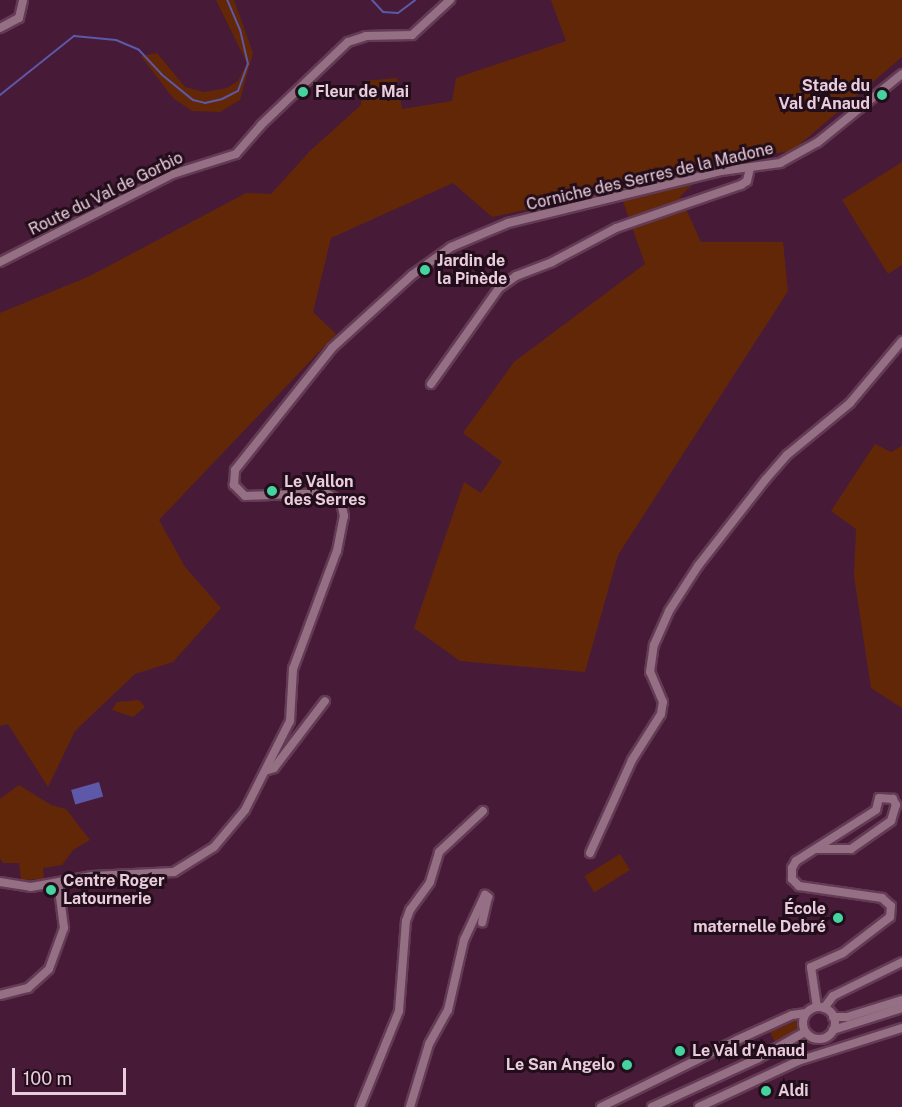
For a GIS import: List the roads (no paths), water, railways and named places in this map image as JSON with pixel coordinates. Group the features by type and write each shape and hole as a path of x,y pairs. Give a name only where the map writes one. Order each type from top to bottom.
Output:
{"street":[{"path":"0,28 19,18 23,0"},
{"name":"Route du Val de Gorbio","path":"0,262 173,174 236,154 261,125 348,42 366,36 394,38 412,35 450,0"},
{"name":"Corniche des Serres de la Madone","path":"0,882 31,887 92,876 174,872 228,833 268,770 290,721 292,669 337,551 343,509 335,496 326,493 245,496 239,492 233,478 235,470 332,348 428,261 451,247 530,217 780,163 811,146 902,74"},
{"path":"431,384 499,288 516,276 552,262 616,228 741,185 747,181 750,168"},
{"path":"590,853 632,760 661,714 663,702 650,672 654,645 669,611 698,566 766,479 787,455 850,403 902,341"},
{"path":"268,770 274,768 325,701"},
{"path":"816,849 851,849 891,821 896,805 893,799 879,798 876,810 796,861 790,874 794,883 808,888 882,898 889,901 891,911 843,953 811,967 821,1008 833,1017 847,1017 902,1000"},
{"path":"360,1107 399,1011 406,921 410,910 430,882 439,852 483,812"},
{"path":"0,995 28,988 49,969 64,928 58,882"},
{"path":"410,1107 429,1044 448,1010 468,929 483,896 487,896 482,922"},
{"path":"601,1107 755,1032 792,1016 821,1008 833,996 902,962"},
{"path":"820,1040 833,1030 902,1008"},
{"path":"805,1032 806,1014"},
{"path":"833,1017 833,1030"},
{"path":"699,1107 823,1051 902,1028"},
{"path":"805,1032 820,1040 823,1051"},
{"path":"652,1107 775,1050 805,1032"}],"waterway":[{"path":"0,95 74,36 116,40 139,50 161,74 193,100 205,103 222,99 238,91 248,64 240,30 227,0"},
{"path":"372,0 383,12 398,13 415,0"}],"place":[{"name":"Fleur de Mai","path":"303,92"},
{"name":"Stade du Val d'Anaud","path":"882,95"},
{"name":"Jardin de la Pinède","path":"425,270"},
{"name":"Le Vallon des Serres","path":"272,491"},
{"name":"Centre Roger Latournerie","path":"51,890"},
{"name":"École maternelle Debré","path":"838,918"},
{"name":"Le Val d'Anaud","path":"680,1051"},
{"name":"Le San Angelo","path":"627,1065"},
{"name":"Aldi","path":"766,1091"}]}
